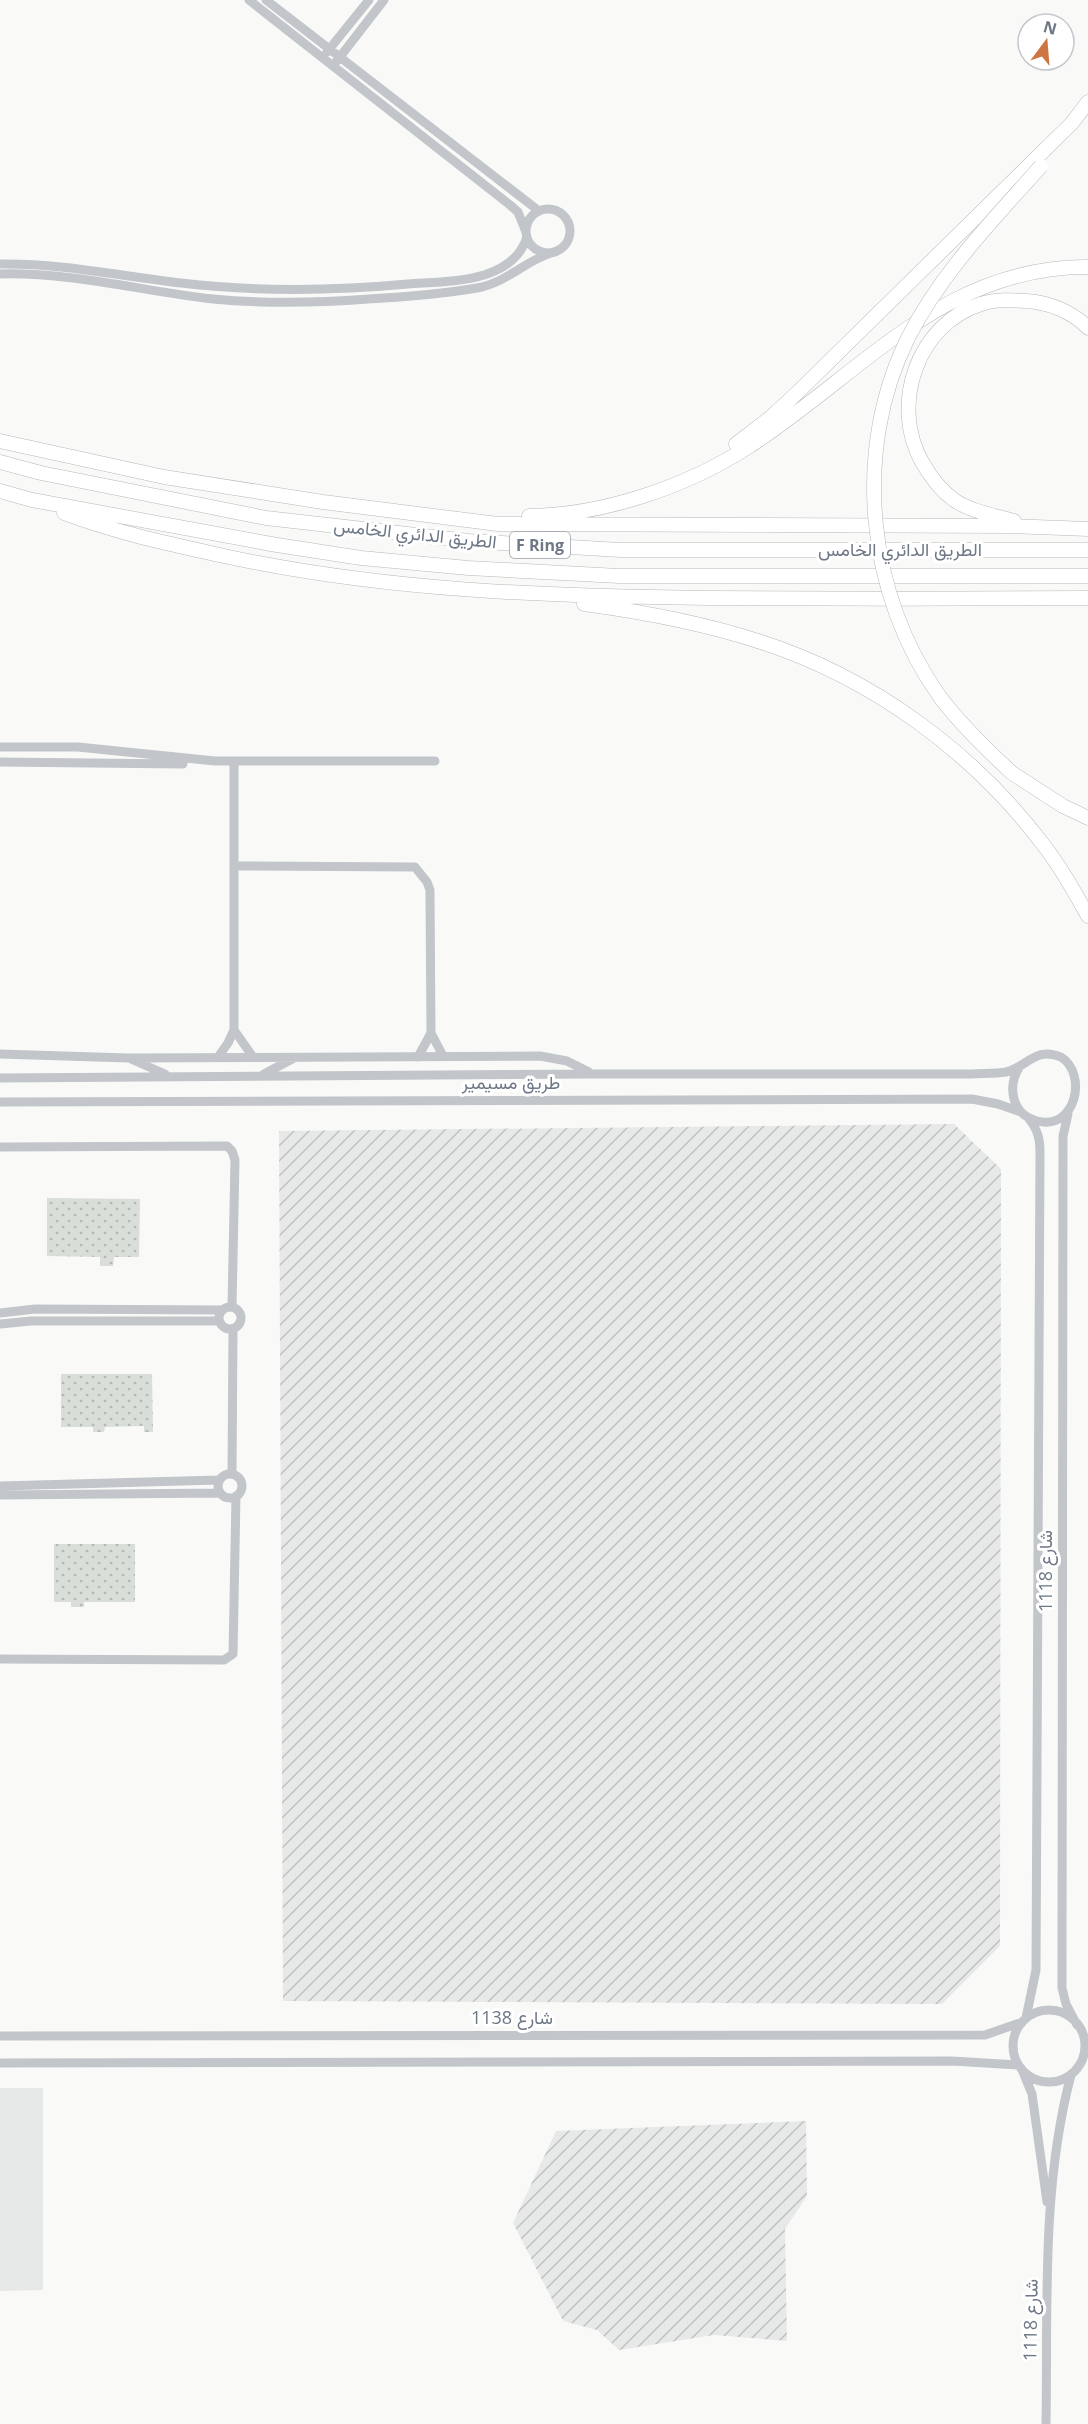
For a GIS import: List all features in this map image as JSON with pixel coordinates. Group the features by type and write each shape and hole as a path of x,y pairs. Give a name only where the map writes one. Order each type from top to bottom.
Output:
{"highway":[{"path":"687,478 770,418 998,197 1072,123 1088,102"},
{"path":"1088,110 961,258 923,311 893,375 884,406 874,463 874,492 882,565 898,619 915,656 940,696 981,744 1012,773 1055,801 1088,818"},
{"path":"424,514 540,516 579,512 639,497 687,478 748,447 903,329 945,304 998,283 1029,275 1088,267"},
{"path":"1088,328 1068,313 1050,305 1008,300 981,304 954,317 941,329 924,352 913,378 907,408 908,426 914,448 939,487 954,500 974,510 1014,521 1088,528"},
{"path":"0,441 164,477 498,525 1088,528"},
{"name":"الطريق الدائري الخامس","path":"0,462 41,473 266,518 469,542 620,550 1088,550"},
{"name":"الطريق الدائري الخامس","path":"0,491 32,500 277,545 361,558 468,568 619,576 1088,576"},
{"path":"32,500 116,532 273,566 421,587 519,594 785,599 1088,598"},
{"path":"519,594 641,612 723,630 804,657 859,685 922,726 991,785 1043,844 1088,916"}],"street":[{"path":"249,0 510,205 518,212 526,235 536,250 551,253"},
{"path":"266,0 539,211"},
{"path":"322,58 369,0"},
{"path":"333,66 384,0"},
{"path":"0,264 83,268 232,288 288,290 366,288 445,282 488,274 514,259 522,249 531,218 539,211 549,209 560,213 566,219 570,235 560,250 536,259 501,280 479,288 332,302 244,301 39,275 0,274"},
{"path":"0,747 78,747 215,761 435,761"},
{"path":"0,762 197,764 215,761"},
{"path":"218,1057 234,1030 234,761"},
{"path":"234,866 416,867 430,890 431,1033 443,1056"},
{"path":"234,1030 253,1057"},
{"path":"418,1056 431,1033"},
{"path":"0,1054 128,1058 549,1057 575,1065 591,1074"},
{"path":"1050,1054 1061,1057 1077,1073 1080,1095 1076,1106 1068,1114 1059,1120 1048,1122 1024,1114 1015,1103 1012,1084 1020,1066 1028,1059 1050,1054"},
{"path":"262,1076 296,1057"},
{"path":"128,1058 170,1076"},
{"name":"طريق مسيمير","path":"0,1078 970,1074 1007,1071 1020,1066"},
{"name":"طريق مسيمير","path":"0,1102 972,1099 998,1104 1024,1114"},
{"name":"شارع 1118","path":"1024,1114 1036,1127 1040,1140 1036,1970 1024,2020"},
{"name":"شارع 1118","path":"1068,1114 1063,1136 1062,1988 1066,2004 1077,2025"},
{"path":"0,1147 227,1146 232,1151 235,1160 232,1307"},
{"path":"0,1313 35,1310 222,1310 232,1307"},
{"path":"232,1307 238,1311 241,1318 239,1325 233,1330 232,1474"},
{"path":"218,1321 222,1310"},
{"path":"0,1324 218,1321 224,1328 233,1330"},
{"path":"0,1495 220,1493 228,1498 236,1496 241,1490 241,1482 232,1474 224,1475 219,1480 220,1493"},
{"path":"0,1486 219,1480"},
{"path":"0,1659 224,1660 233,1654 236,1496"},
{"path":"1050,2010 1070,2017 1077,2025 1083,2035 1085,2046 1083,2057 1071,2075 1052,2082 1032,2078 1021,2069 1013,2055 1012,2043 1015,2032 1024,2020 1039,2012 1050,2010"},
{"name":"شارع 1138","path":"0,2036 985,2035 1024,2020"},
{"path":"0,2063 962,2061 1021,2069"},
{"name":"شارع 1118","path":"1021,2069 1032,2094 1049,2217"},
{"name":"شارع 1118","path":"1046,2424 1049,2217 1060,2121 1071,2075"}],"shaded area":[{"path":"954,1124 1001,1169 1000,1946 942,2004 283,2001 279,1131"},
{"path":"47,1198 140,1199 139,1257 114,1257 113,1266 100,1266 100,1257 47,1256"},
{"path":"61,1374 152,1374 153,1432 144,1432 144,1426 105,1427 104,1432 93,1432 93,1427 61,1427"},
{"path":"54,1544 135,1544 135,1602 84,1602 84,1607 71,1607 71,1602 54,1602"},
{"path":"0,2088 43,2088 43,2290 0,2291"},
{"path":"806,2121 807,2196 785,2229 787,2341 714,2335 619,2350 597,2330 563,2321 513,2223 556,2131"}]}
